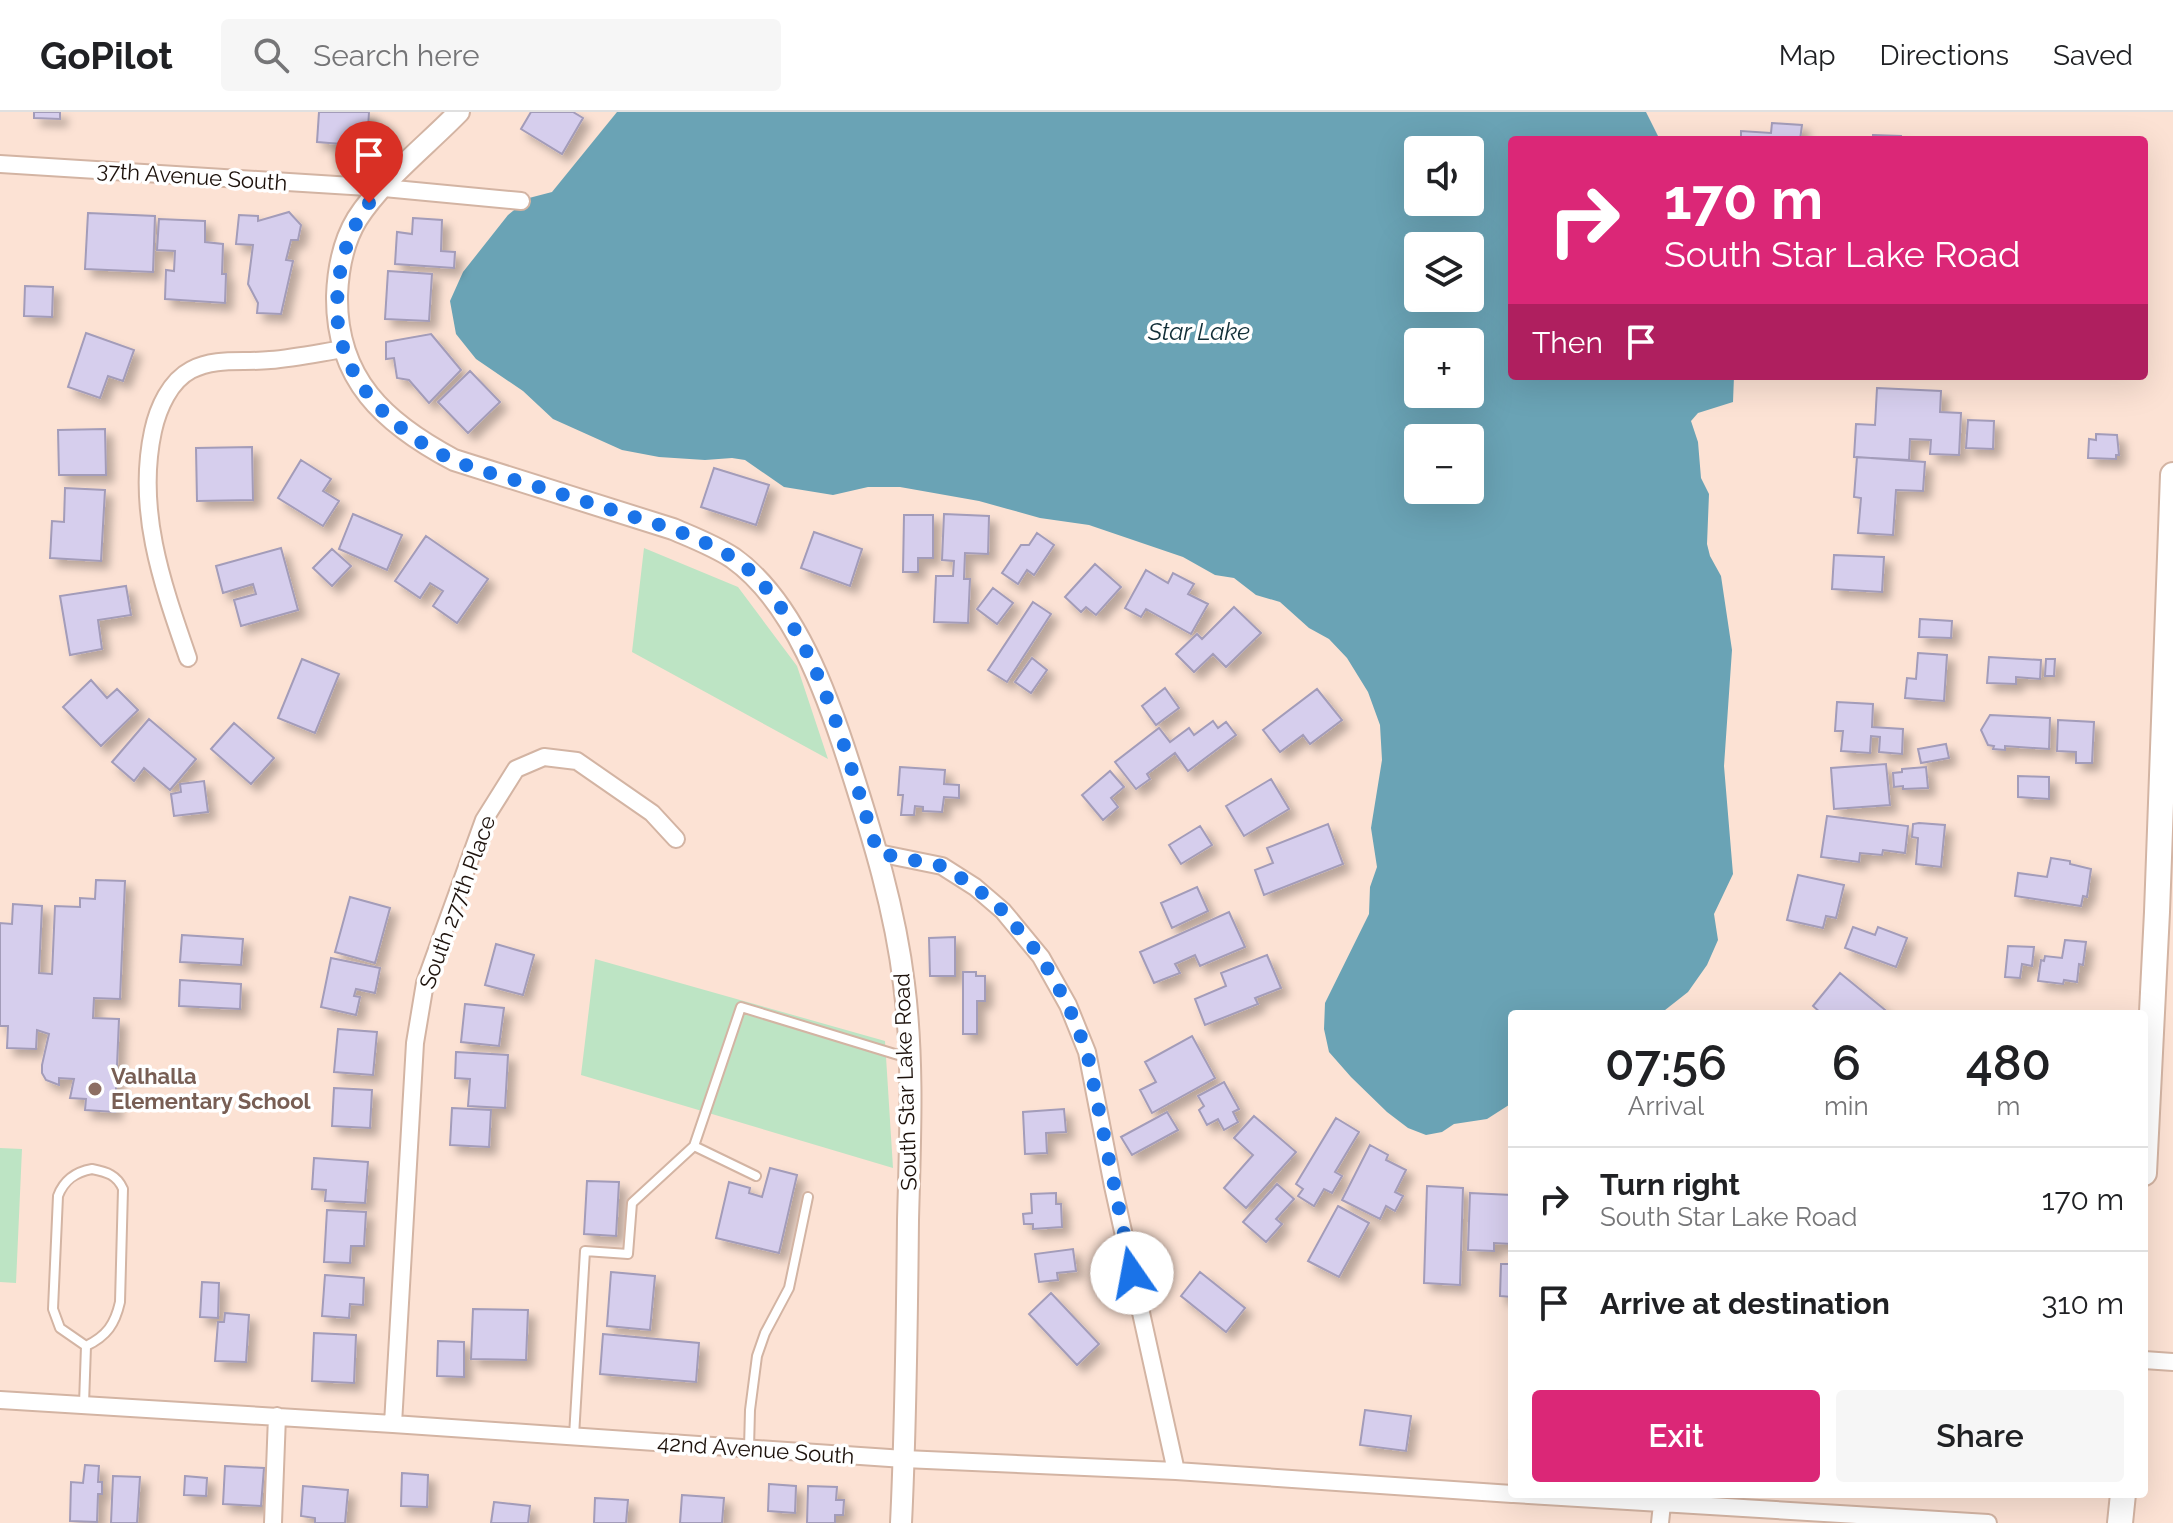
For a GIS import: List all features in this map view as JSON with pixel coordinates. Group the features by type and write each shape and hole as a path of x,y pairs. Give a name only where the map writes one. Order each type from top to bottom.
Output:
{"main road":[{"path":"2148,1123 2165,912 2173,475"},
{"path":"2120,1523 2123,1498"}],"street":[{"name":"South Star Lake Road","path":"459,112 356,221 343,254 338,288 337,314 343,349 355,375 384,414 431,448 454,460 673,529 732,557 750,571 799,637 817,674 878,853 905,985 910,1112 901,1523"},
{"name":"37th Avenue South","path":"0,164 384,188 521,201"},
{"path":"188,658 162,584 148,515 148,468 160,408 180,378 210,363 285,359 343,349"},
{"name":"South 277th Place","path":"393,1424 415,1043 425,983 484,820 516,769 534,759 555,757 577,761 652,813 676,839"},
{"path":"878,853 942,866 975,887 1003,911 1041,957 1068,1005 1087,1052 1113,1186 1176,1471"},
{"path":"2148,1360 2173,1362"},
{"name":"42nd Avenue South","path":"0,1400 904,1459 1176,1471 1508,1494"},
{"path":"273,1523 277,1416"},
{"name":"42nd Avenue South","path":"1573,1498 1988,1523"},
{"path":"1660,1523 1662,1504"}],"lane":[{"path":"574,1436 585,1251 628,1254 632,1203 694,1146 741,1007 908,1058"},
{"path":"694,1146 756,1176"},
{"path":"92,1169 112,1174 123,1189 120,1302 117,1316 106,1334 86,1346 60,1328 53,1309 58,1196 62,1185 68,1180 92,1169"},
{"path":"749,1448 757,1356 765,1333 789,1288 808,1197"},
{"path":"84,1405 86,1346"}],"green space":[{"path":"644,548 738,587 797,666 828,759 632,652"},
{"path":"595,959 885,1041 893,1168 581,1075"},
{"path":"0,1148 22,1149 16,1283 0,1282"}],"water":[{"name":"Star Lake","path":"617,112 1646,112 1658,136 1508,136 1508,380 1734,380 1733,402 1698,413 1691,421 1698,442 1701,478 1709,494 1707,544 1721,576 1732,650 1724,766 1733,874 1714,914 1718,940 1707,965 1688,992 1665,1010 1508,1010 1508,1106 1487,1119 1454,1124 1442,1132 1426,1135 1408,1128 1387,1112 1329,1052 1324,1029 1325,1003 1369,914 1370,887 1377,867 1371,828 1382,760 1380,725 1368,692 1347,658 1329,639 1309,628 1280,602 1256,595 1234,578 1215,575 1183,557 1089,525 1040,518 979,501 900,487 868,487 833,495 784,487 745,460 659,457 622,450 553,419 523,391 476,359 456,334 450,301 463,272 508,215 529,198 552,192"}],"building":[{"path":"34,112 60,112 60,119 34,118"},
{"path":"319,112 369,112 367,146 317,142"},
{"path":"531,112 573,112 583,118 562,154 521,129"},
{"path":"1772,123 1802,125 1801,136 1741,136 1741,131 1771,133"},
{"path":"289,212 301,225 298,240 291,240 286,260 293,261 281,314 257,313 258,303 248,284 253,245 236,244 239,215 258,216 258,221"},
{"path":"88,213 155,216 153,272 85,269"},
{"path":"413,218 442,220 441,251 455,252 454,268 395,264 397,232 412,234"},
{"path":"159,219 205,221 205,242 223,244 225,303 165,299 166,270 174,271 175,251 157,250"},
{"path":"388,271 432,274 429,321 385,319"},
{"path":"25,286 53,287 52,317 24,316"},
{"path":"86,333 134,350 123,381 108,376 100,398 68,387"},
{"path":"431,334 461,370 429,403 409,380 397,378 394,358 386,359 386,342"},
{"path":"470,371 500,402 468,433 438,402"},
{"path":"1877,388 1941,391 1940,412 1961,413 1959,455 1930,454 1931,440 1910,439 1909,460 1854,457 1856,424 1875,425"},
{"path":"1968,420 1994,421 1993,449 1966,448"},
{"path":"105,429 106,475 59,475 58,430"},
{"path":"2096,434 2117,435 2119,455 2116,459 2088,458 2089,439 2096,440"},
{"path":"252,447 253,500 197,501 196,448"},
{"path":"1857,457 1925,462 1923,491 1896,490 1893,535 1858,533 1861,498 1854,497"},
{"path":"301,460 331,479 323,491 339,501 323,526 278,498"},
{"path":"714,468 769,485 756,525 701,507"},
{"path":"65,488 105,490 101,561 50,558 52,521 64,522"},
{"path":"353,514 402,535 387,570 339,549"},
{"path":"944,514 989,516 988,554 965,553 964,579 970,579 968,623 934,622 936,576 953,576 954,561 942,560"},
{"path":"904,515 933,515 933,558 918,558 918,572 903,572"},
{"path":"814,532 862,549 850,586 801,568"},
{"path":"1037,533 1054,545 1034,575 1027,570 1018,584 1002,573 1021,545 1029,545"},
{"path":"426,536 488,579 457,623 433,606 443,591 430,583 420,598 395,581"},
{"path":"281,548 298,610 241,626 234,600 256,594 253,584 223,593 216,566"},
{"path":"332,549 351,566 332,586 313,568"},
{"path":"1834,555 1884,557 1882,592 1832,589"},
{"path":"1095,564 1121,587 1096,615 1086,607 1081,612 1065,597"},
{"path":"1146,570 1168,583 1173,573 1194,584 1188,594 1208,604 1191,634 1146,609 1141,617 1125,608"},
{"path":"126,586 131,615 98,620 102,649 70,655 60,596"},
{"path":"993,588 1013,603 997,624 977,609"},
{"path":"1033,602 1051,614 1007,682 988,670"},
{"path":"1234,607 1261,633 1226,667 1213,654 1194,672 1176,654 1197,634 1202,639"},
{"path":"1920,619 1952,621 1951,638 1919,637"},
{"path":"1918,653 1947,655 1944,701 1905,698 1907,678 1916,679"},
{"path":"1989,657 2041,660 2040,679 2016,677 2016,684 1987,683"},
{"path":"1032,658 1047,670 1031,693 1015,682"},
{"path":"302,659 339,674 315,733 278,718"},
{"path":"2046,659 2055,659 2054,676 2045,676"},
{"path":"91,680 107,698 117,689 138,710 101,746 63,707"},
{"path":"1165,688 1179,708 1156,725 1142,706"},
{"path":"1317,689 1342,720 1310,744 1303,735 1280,752 1263,730"},
{"path":"1837,702 1873,704 1872,727 1903,729 1902,754 1879,752 1880,737 1871,736 1870,753 1841,751 1843,731 1835,731"},
{"path":"1990,715 2050,718 2049,749 2005,746 2005,750 1993,749 1994,746 1988,745 1981,730"},
{"path":"149,719 196,759 170,790 144,768 134,781 112,762"},
{"path":"2058,720 2094,722 2092,763 2076,763 2076,752 2057,751"},
{"path":"1213,721 1218,728 1226,722 1236,735 1188,771 1175,753 1147,774 1150,779 1136,789 1115,762 1159,728 1170,742 1189,728 1194,735"},
{"path":"234,723 274,758 251,784 211,749"},
{"path":"1946,744 1949,758 1921,763 1918,749"},
{"path":"1886,764 1890,805 1834,809 1831,768"},
{"path":"900,767 945,770 944,784 959,785 959,798 944,797 942,812 923,811 923,807 915,806 914,815 901,815 903,795 898,795"},
{"path":"1926,767 1928,788 1894,787 1893,773"},
{"path":"1110,771 1124,787 1111,798 1118,807 1103,820 1082,795"},
{"path":"2018,776 2049,777 2049,799 2018,797"},
{"path":"1271,779 1289,809 1244,836 1226,806"},
{"path":"204,781 208,812 174,816 171,794 181,792 180,784"},
{"path":"1827,816 1908,826 1905,853 1883,850 1882,855 1860,853 1859,862 1821,857"},
{"path":"1328,824 1343,864 1264,895 1255,870 1273,863 1267,848"},
{"path":"1913,824 1945,825 1941,867 1916,864 1918,838 1912,837"},
{"path":"1200,826 1212,845 1181,864 1169,845"},
{"path":"2051,858 2091,869 2087,897 2083,896 2081,906 2015,896 2018,873 2047,877"},
{"path":"1798,875 1844,885 1836,918 1826,916 1823,928 1787,920"},
{"path":"96,880 125,881 120,999 94,998 93,1018 119,1019 115,1112 85,1110 86,1099 70,1098 74,1079 59,1078 59,1085 46,1080 42,1065 49,1034 37,1030 36,1049 7,1048 8,1026 0,1026 0,923 12,924 13,904 42,906 39,973 52,974 55,906 80,907 80,898 95,899"},
{"path":"1197,887 1208,911 1172,928 1161,903"},
{"path":"350,897 390,908 375,963 335,952"},
{"path":"1229,912 1245,947 1200,966 1195,955 1175,964 1180,973 1154,983 1140,952"},
{"path":"1853,927 1875,935 1878,927 1907,938 1896,967 1845,948"},
{"path":"182,935 243,939 241,965 180,962"},
{"path":"955,937 955,976 930,976 929,938"},
{"path":"2065,940 2086,942 2077,982 2038,981 2041,960 2044,961 2045,956 2062,958"},
{"path":"496,944 534,955 523,995 485,985"},
{"path":"2008,946 2034,947 2032,966 2022,964 2020,978 2005,977"},
{"path":"1267,955 1281,988 1255,998 1258,1004 1205,1025 1195,999 1226,986 1221,973"},
{"path":"331,958 380,968 375,993 356,989 354,996 360,997 356,1015 321,1007"},
{"path":"963,972 985,976 985,1001 977,1001 977,1034 963,1034"},
{"path":"1840,973 1885,1010 1818,1010 1813,1006"},
{"path":"180,980 241,984 240,1009 179,1006"},
{"path":"465,1004 504,1008 499,1046 461,1042"},
{"path":"338,1029 377,1032 373,1075 334,1072"},
{"path":"1192,1036 1215,1078 1152,1113 1140,1090 1156,1082 1145,1062"},
{"path":"456,1052 508,1055 505,1108 468,1106 470,1079 455,1078"},
{"path":"1224,1082 1239,1109 1233,1112 1238,1122 1224,1130 1218,1119 1207,1125 1199,1110 1204,1106 1198,1096"},
{"path":"334,1088 372,1090 370,1128 332,1126"},
{"path":"452,1108 491,1110 489,1147 450,1145"},
{"path":"1064,1109 1066,1132 1046,1133 1047,1153 1025,1154 1023,1112"},
{"path":"1167,1112 1178,1130 1132,1155 1121,1137"},
{"path":"1254,1116 1296,1152 1246,1208 1224,1188 1253,1155 1234,1138"},
{"path":"1336,1118 1359,1132 1335,1172 1342,1176 1332,1193 1324,1189 1314,1206 1298,1196 1303,1189 1296,1184"},
{"path":"1370,1145 1388,1155 1386,1160 1406,1170 1395,1192 1403,1196 1395,1211 1386,1206 1380,1219 1342,1200"},
{"path":"314,1158 368,1162 365,1203 325,1201 326,1190 312,1189"},
{"path":"770,1168 797,1175 779,1253 716,1238 729,1182 750,1188 749,1193 762,1197"},
{"path":"587,1181 619,1182 616,1236 584,1234"},
{"path":"1277,1184 1294,1199 1276,1219 1282,1224 1266,1242 1243,1222"},
{"path":"1427,1186 1463,1188 1460,1285 1424,1283"},
{"path":"1056,1193 1056,1204 1061,1204 1062,1227 1033,1229 1033,1224 1024,1224 1023,1214 1032,1213 1031,1194"},
{"path":"1470,1193 1508,1195 1508,1244 1494,1243 1494,1251 1468,1250"},
{"path":"1338,1206 1369,1223 1339,1277 1308,1261"},
{"path":"327,1210 366,1212 364,1246 351,1246 350,1263 324,1262"},
{"path":"1073,1249 1076,1271 1057,1273 1058,1280 1039,1282 1035,1254"},
{"path":"1501,1264 1508,1264 1508,1297 1500,1296"},
{"path":"611,1272 655,1276 650,1330 607,1326"},
{"path":"1200,1272 1245,1308 1226,1332 1181,1296"},
{"path":"325,1275 364,1278 363,1305 350,1304 349,1318 322,1316"},
{"path":"202,1282 219,1283 218,1318 200,1317"},
{"path":"1051,1293 1099,1344 1077,1365 1029,1314"},
{"path":"473,1309 528,1310 526,1360 471,1359"},
{"path":"225,1313 249,1315 246,1362 215,1361 218,1322 224,1322"},
{"path":"314,1333 356,1335 354,1383 312,1381"},
{"path":"603,1334 699,1343 696,1382 600,1374"},
{"path":"438,1341 464,1342 464,1377 437,1376"},
{"path":"1365,1410 1411,1416 1406,1451 1360,1445"},
{"path":"85,1465 99,1466 98,1482 102,1482 102,1494 98,1494 97,1522 70,1521 71,1482 83,1483"},
{"path":"225,1466 264,1468 261,1506 223,1504"},
{"path":"402,1473 428,1475 427,1507 401,1506"},
{"path":"113,1476 140,1477 137,1523 111,1523"},
{"path":"185,1476 207,1478 206,1496 184,1495"},
{"path":"769,1484 796,1486 795,1513 768,1511"},
{"path":"303,1486 348,1490 345,1523 315,1523 315,1518 301,1516"},
{"path":"808,1486 837,1487 836,1500 844,1500 843,1515 835,1515 835,1523 807,1523"},
{"path":"682,1495 724,1498 722,1523 680,1523"},
{"path":"595,1498 628,1500 626,1523 594,1523"},
{"path":"494,1502 530,1506 528,1523 491,1523"}],"place":[{"name":"Valhalla Elementary School","path":"95,1089"}],"route":[{"path":"369,203 348,238 338,288 338,330 350,367 360,383 384,414 412,436 454,460 673,529 705,542 750,571 799,637 817,674 835,719 878,853 942,866 975,887 1003,911 1041,957 1068,1005 1087,1052 1132,1273"}]}
